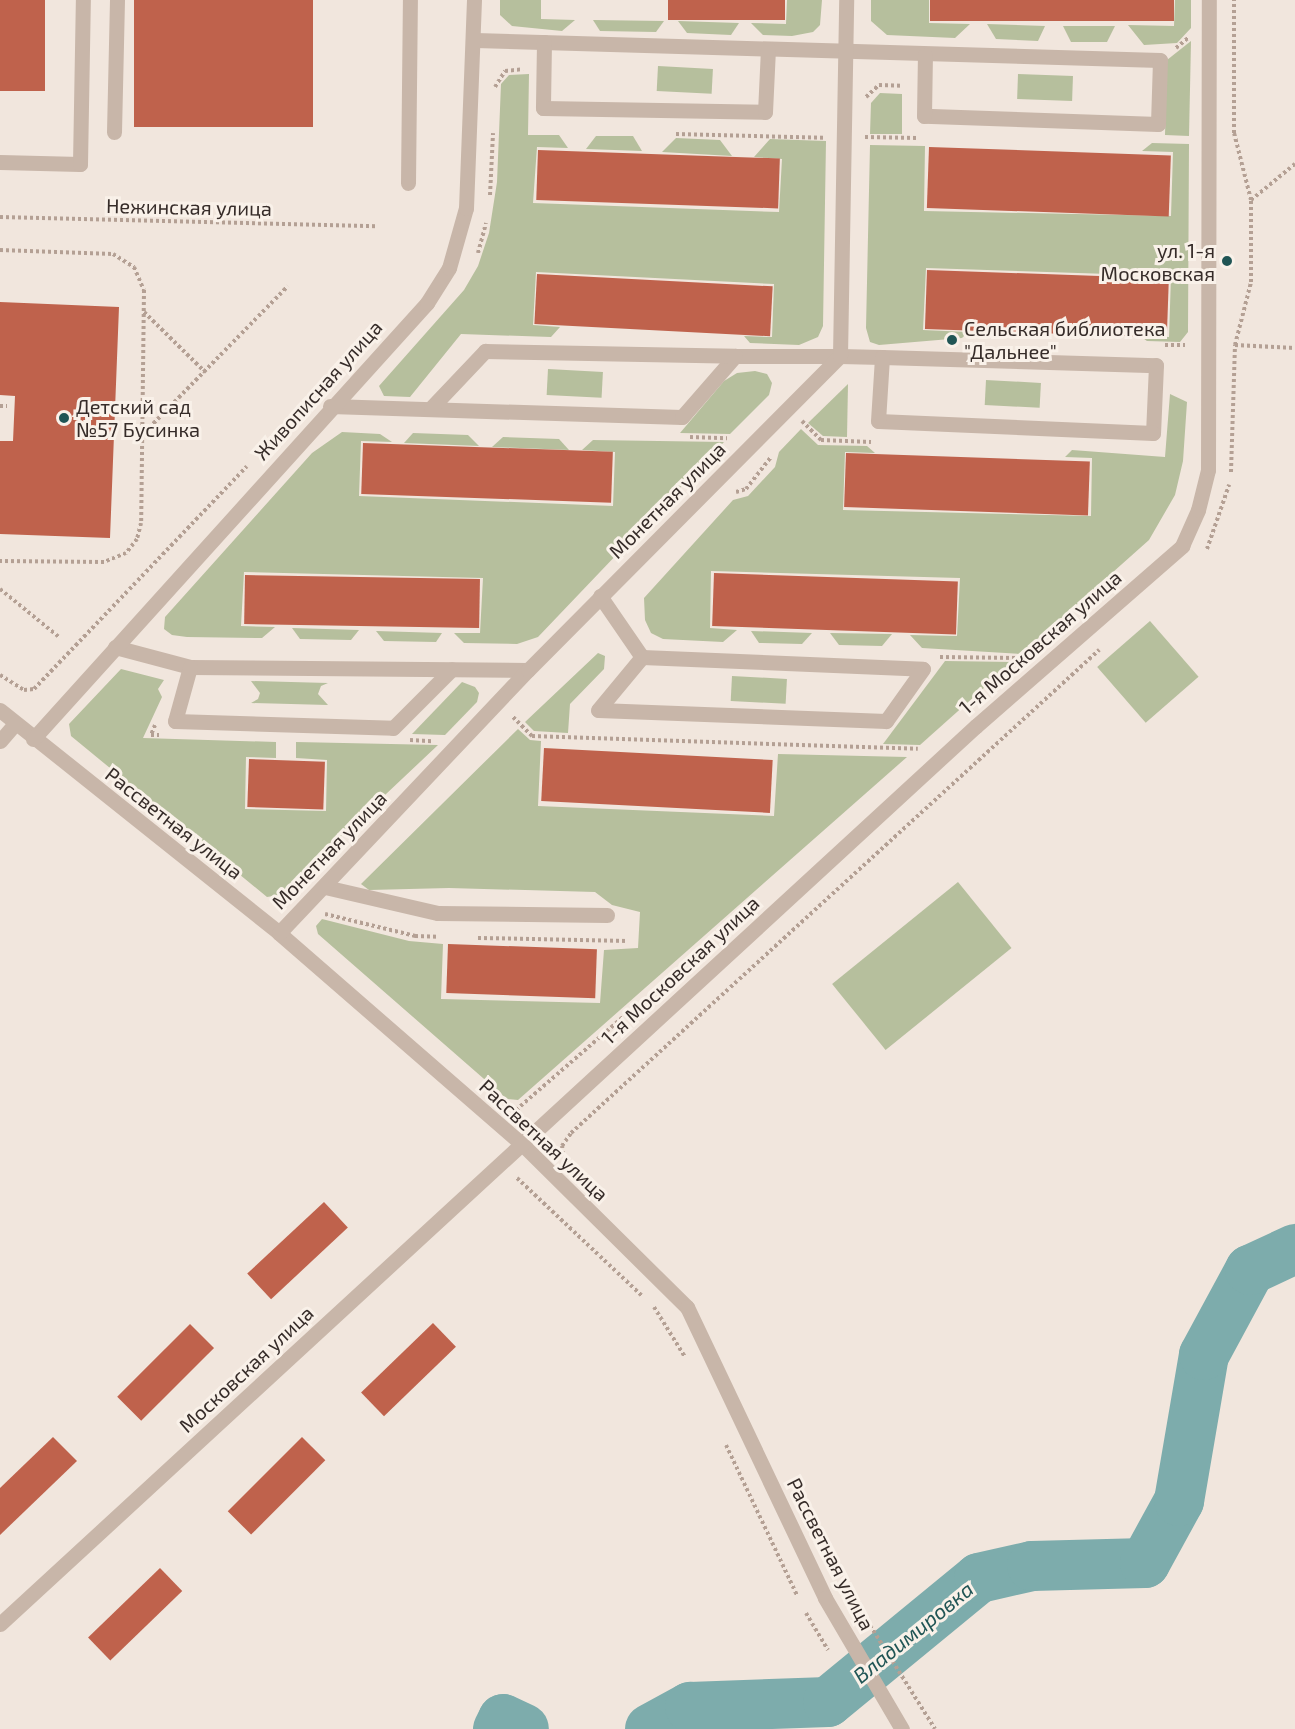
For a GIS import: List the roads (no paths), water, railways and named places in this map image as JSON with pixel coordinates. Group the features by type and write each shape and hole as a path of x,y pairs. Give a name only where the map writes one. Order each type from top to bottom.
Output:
{"street":[{"path":"0,162 80,164 83,0"},
{"path":"114,132 117,0"},
{"path":"408,183 410,0"},
{"name":"Живописная улица","path":"33,739 330,406 427,303 449,268 466,208 475,40 474,0"},
{"path":"840,356 847,51 846,0"},
{"name":"1-я Московская улица","path":"522,1144 976,726 1182,546 1198,510 1208,470 1209,0"},
{"path":"475,40 1160,60 1158,124 924,116 925,55"},
{"path":"544,42 543,108 765,112 768,49"},
{"path":"431,408 485,351 840,356 882,357 1156,365 1154,433 878,420 882,357"},
{"path":"330,406 682,417 735,356"},
{"name":"Монетная улица","path":"279,933 528,670 840,356"},
{"path":"600,596 642,657"},
{"path":"115,647 190,667 528,670"},
{"path":"642,657 678,659 923,669 886,721 598,710 642,657"},
{"path":"190,667 175,721 393,728 452,669"},
{"name":"Рассветная улица","path":"0,710 33,739 279,933 522,1144 687,1306 825,1598 902,1729"},
{"path":"0,741 15,724"},
{"path":"325,887 438,913 607,915"},
{"name":"Московская улица","path":"0,1624 522,1144"}],"waterway":[{"name":"Владимировка","path":"650,1729 690,1707 828,1702 979,1578 1032,1566 1145,1563 1179,1501 1204,1355 1250,1270 1295,1249"},
{"name":"Владимировка","path":"498,1729 503,1719 524,1729"}],"place":[{"name":"ул. 1-я Московская","path":"1227,261"},
{"name":"Сельская библиотека \"Дальнее\"","path":"952,340"},
{"name":"Детский сад №57 Бусинка","path":"64,418"}]}
